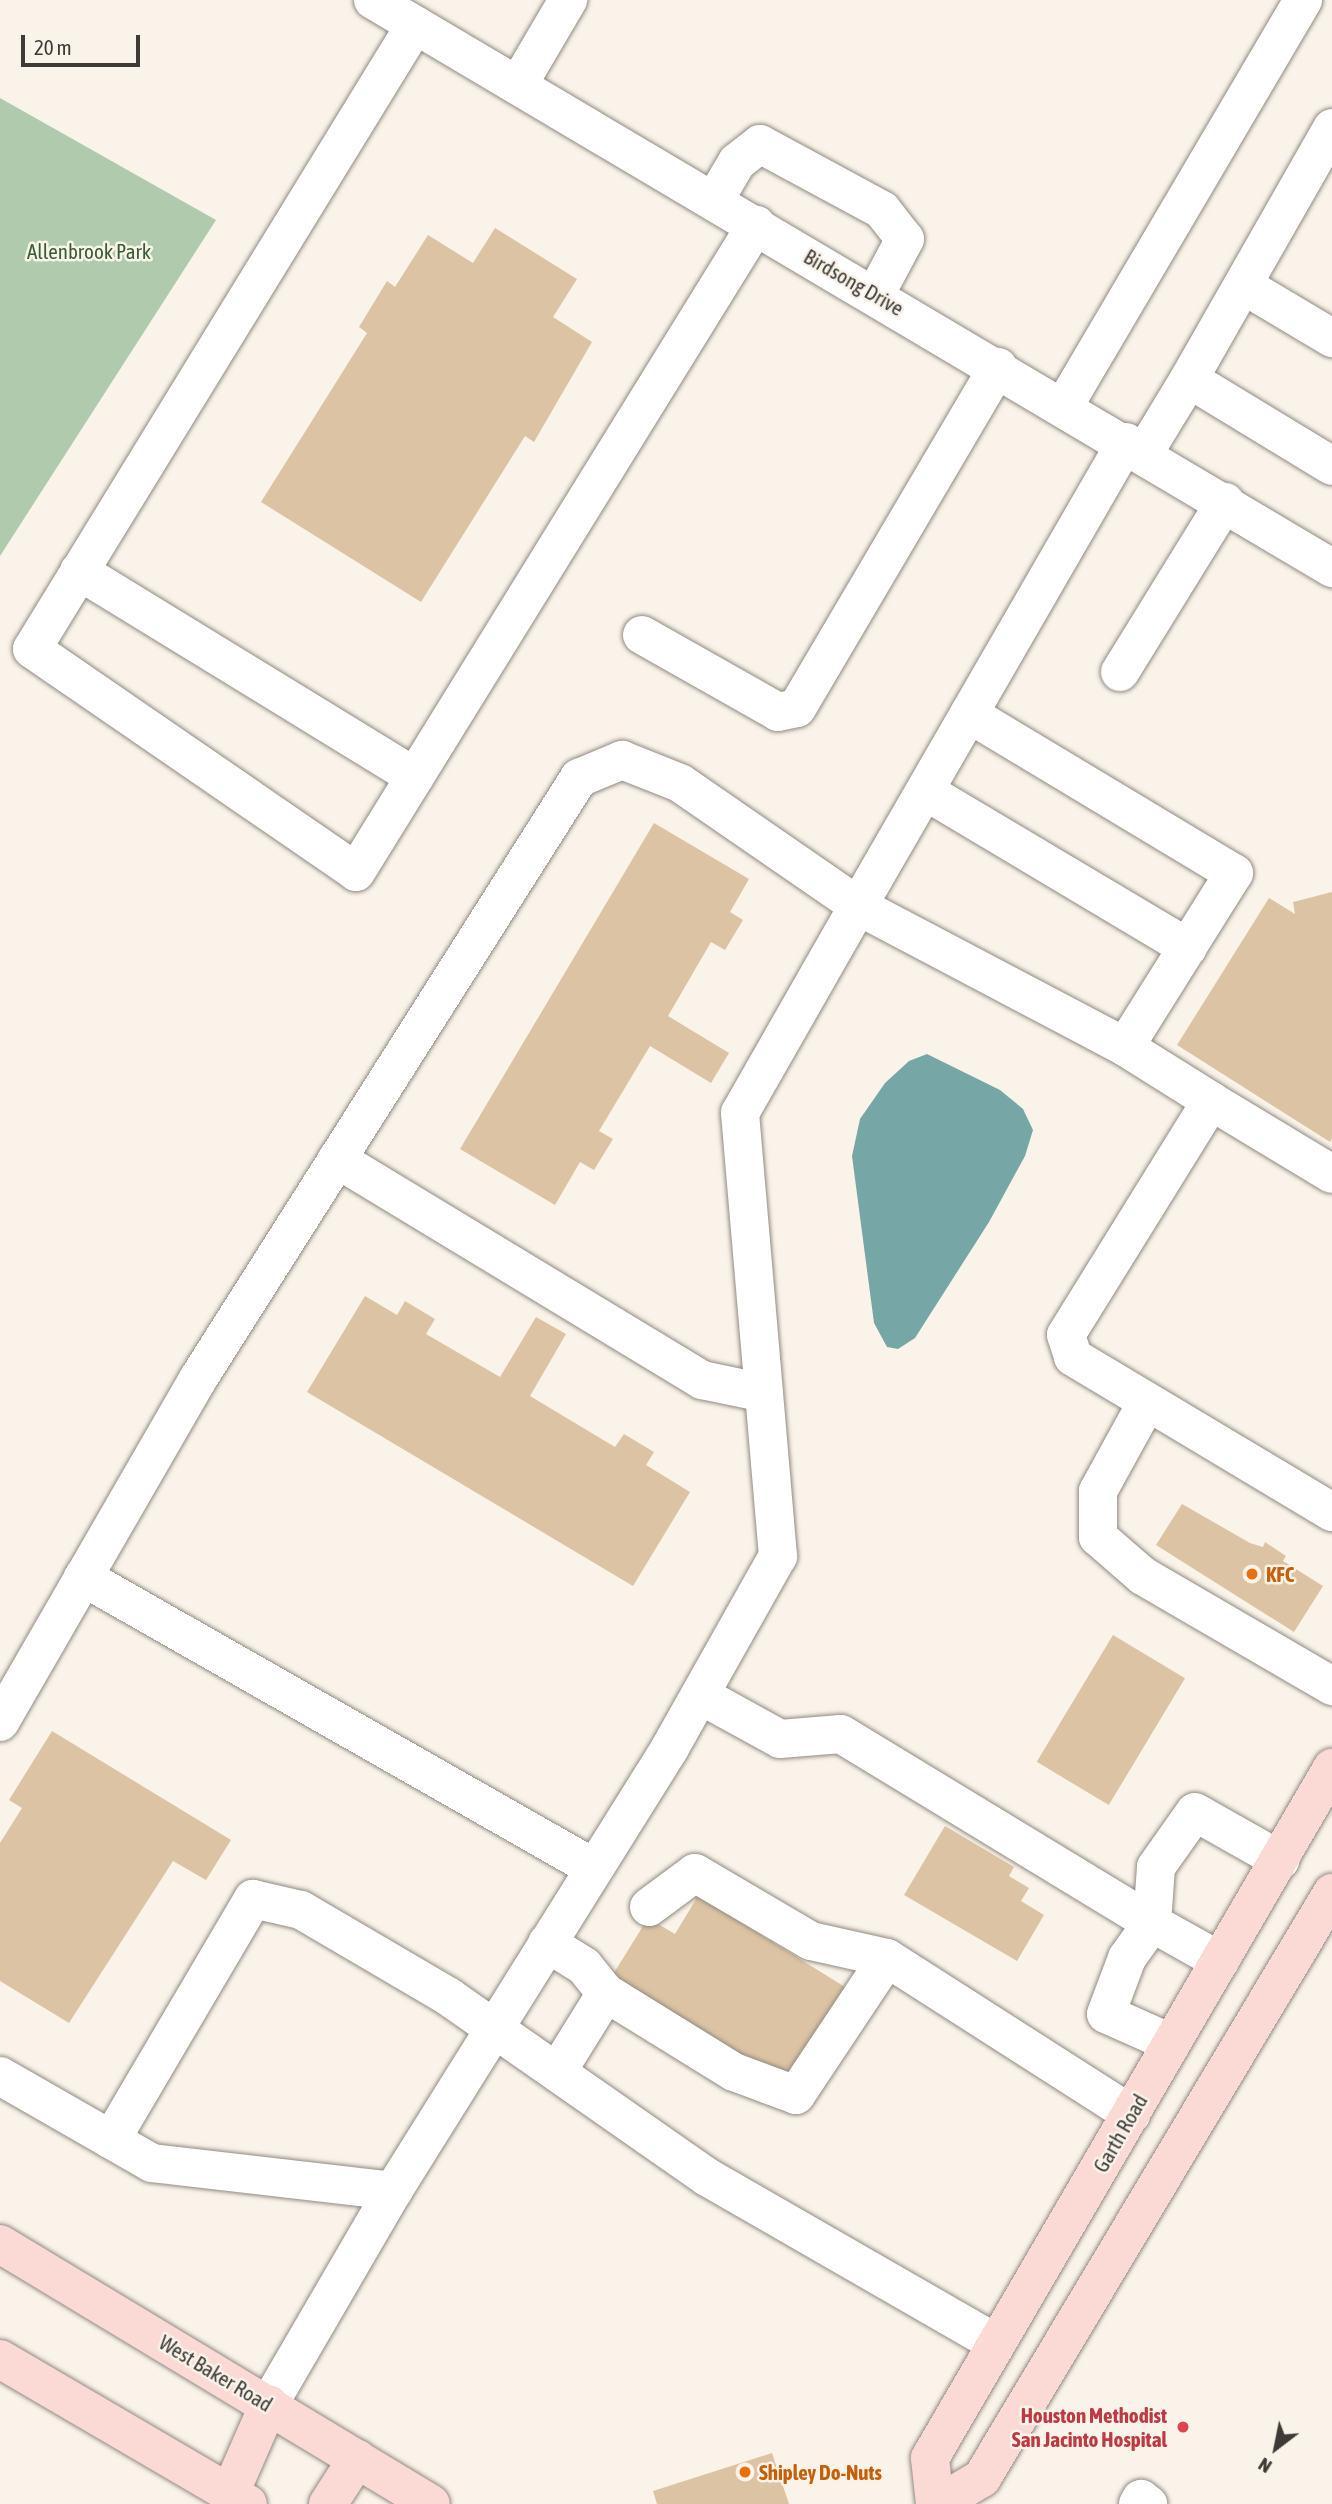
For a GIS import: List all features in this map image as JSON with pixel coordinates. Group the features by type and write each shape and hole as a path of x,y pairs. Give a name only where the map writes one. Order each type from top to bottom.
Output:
{"main road":[{"name":"Garth Road","path":"1332,1768 930,2458 937,2504 982,2478 1332,1894"},
{"name":"West Baker Road","path":"0,2244 431,2504"},
{"path":"0,2359 239,2498 269,2404"},
{"path":"328,2504 357,2459"}],"street":[{"name":"Birdsong Drive","path":"373,0 1135,447 1332,568"},
{"path":"518,85 568,0"},
{"path":"1064,406 1303,0"},
{"path":"415,25 32,649 356,872 756,225"},
{"path":"269,2404 393,2191 700,1695 778,1556 740,1113 969,714 1135,447 1189,379 1332,128"},
{"path":"714,201 737,162 760,144 882,210 905,239 875,295"},
{"path":"1242,285 1332,338"},
{"path":"642,635 778,712 797,708 998,367"},
{"path":"1189,379 1332,466"},
{"path":"1120,672 1225,502"},
{"path":"79,571 415,777"},
{"path":"969,714 1234,873 1125,1048"},
{"path":"0,1722 198,1379 579,778 622,760 680,783 858,906 1125,1048 1332,1174"},
{"path":"925,791 1188,948"},
{"path":"1211,1101 1066,1335 1073,1357 1332,1512"},
{"path":"337,1159 702,1380 764,1393"},
{"path":"1147,1402 1098,1491 1098,1537 1143,1576 1329,1684"},
{"path":"1205,1437 1153,1446 1136,1462 1116,1498 1117,1518 1139,1545 1318,1652 1329,1684"},
{"path":"83,1577 594,1868"},
{"path":"700,1695 780,1739 841,1734 1220,1962"},
{"path":"1171,2043 1106,2014 1127,1958 1152,1923 1156,1867 1195,1812 1280,1860"},
{"path":"649,1907 695,1873 811,1941 887,1958 1131,2114"},
{"path":"111,2140 253,1899 300,1910 495,2026 707,2176 996,2343"},
{"path":"547,1943 584,1966 606,1993 734,2072 796,2095 887,1958"},
{"path":"557,2072 606,1993"},
{"path":"0,2076 152,2163 393,2191"},
{"path":"1138,2504 1141,2499 1148,2504"}],"green space":[{"name":"Allenbrook Park","path":"0,98 216,220 0,556"}],"water":[{"path":"927,1054 1000,1090 1023,1109 1033,1130 1025,1156 989,1222 915,1338 898,1349 887,1347 874,1323 852,1156 860,1119 885,1083 909,1061"}],"building":[{"path":"495,228 577,279 553,317 592,342 534,442 525,436 421,602 261,502 367,333 359,327 387,281 395,287 428,235 473,263"},
{"path":"654,823 749,879 730,912 743,920 725,950 711,942 668,1016 729,1053 711,1083 650,1046 599,1131 613,1139 594,1170 580,1162 555,1205 460,1149"},
{"path":"1332,892 1330,1142 1177,1045 1269,898 1295,914 1293,902"},
{"path":"365,1296 397,1315 405,1301 435,1319 426,1334 500,1377 536,1317 566,1334 530,1396 615,1447 624,1434 654,1452 646,1465 690,1492 633,1586 307,1392"},
{"name":"KFC","path":"1182,1504 1250,1543 1263,1547 1265,1542 1286,1556 1283,1561 1323,1586 1294,1632 1156,1545"},
{"path":"1113,1635 1185,1678 1109,1805 1037,1762"},
{"path":"52,1731 231,1840 206,1880 173,1861 69,2023 0,1981 0,1843 22,1808 9,1800"},
{"path":"945,1826 1014,1867 1009,1876 1029,1888 1021,1901 1044,1915 1017,1961 904,1895"},
{"path":"698,1896 845,1987 786,2083 612,1976 648,1918 675,1934"},
{"name":"Shipley Do-Nuts","path":"772,2453 789,2504 657,2504 653,2491"}],"place":[{"name":"KFC","path":"1252,1574"},
{"name":"Houston Methodist San Jacinto Hospital","path":"1183,2427"},
{"name":"Shipley Do-Nuts","path":"745,2472"}]}
